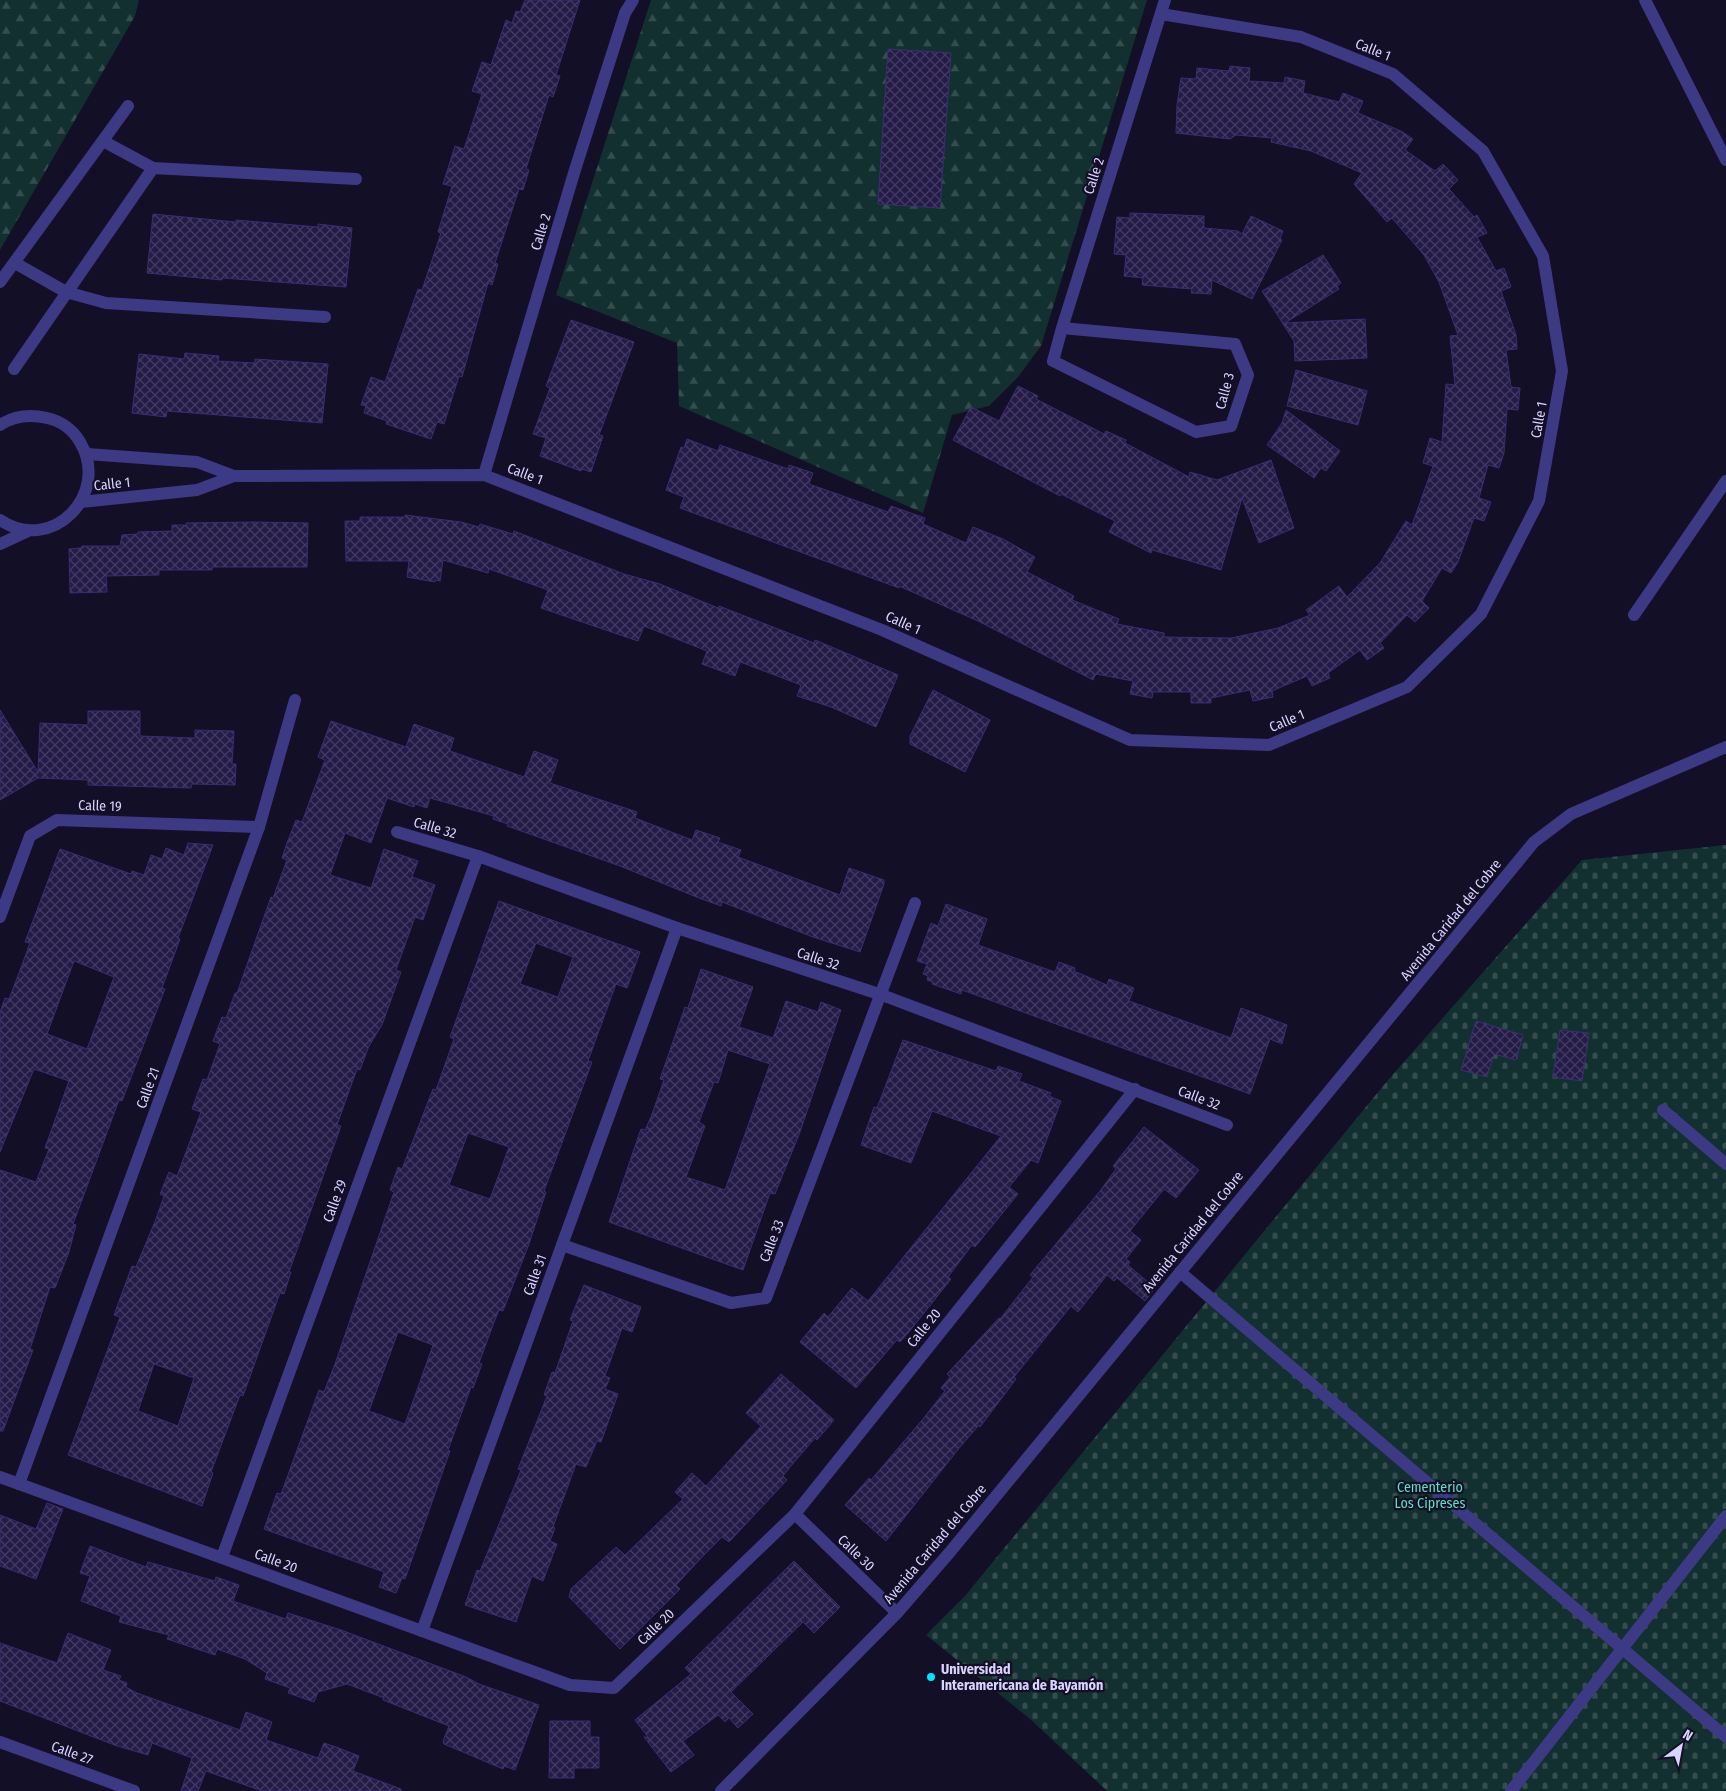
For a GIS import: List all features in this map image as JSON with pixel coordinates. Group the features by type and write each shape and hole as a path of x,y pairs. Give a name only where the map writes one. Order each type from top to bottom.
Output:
{"street":[{"name":"Calle 2","path":"484,474 574,173 625,13 633,0"},
{"name":"Calle 2","path":"1053,360 1165,0"},
{"path":"1645,0 1726,160"},
{"name":"Calle 1","path":"81,502 197,490 234,476 484,474 882,630 1130,740 1270,745 1407,687 1481,614 1539,501 1562,371 1543,256 1483,150 1393,74 1301,37 1161,14"},
{"path":"0,282 128,106"},
{"path":"103,141 153,168 356,179"},
{"path":"14,369 153,168"},
{"path":"15,263 66,292 106,303 325,317"},
{"name":"Calle 3","path":"1053,360 1196,432 1231,426 1248,375 1235,344 1062,328"},
{"path":"0,425 9,419 33,415 56,420 75,434 87,454 90,476 81,502 70,516 51,528 28,531 0,544"},
{"name":"Calle 1","path":"87,454 197,462 234,476"},
{"path":"1634,615 1726,481"},
{"path":"0,520 8,526 28,531"},
{"name":"Calle 21","path":"19,1484 259,827 295,700"},
{"name":"Avenida Caridad del Cobre","path":"720,1791 897,1614 1534,842 1571,814 1726,747"},
{"name":"Calle 19","path":"0,916 30,836 57,820 259,827"},
{"name":"Calle 32","path":"397,832 478,856 677,928 882,995 1227,1125"},
{"name":"Calle 29","path":"222,1557 478,856"},
{"path":"882,995 915,903"},
{"name":"Calle 31","path":"422,1631 677,928"},
{"name":"Calle 33","path":"562,1245 731,1302 766,1298 882,995"},
{"name":"Calle 20","path":"0,1477 570,1685 614,1688 795,1514 1135,1089"},
{"path":"1664,1110 1726,1164"},
{"path":"1180,1272 1726,1738"},
{"name":"Calle 30","path":"795,1514 897,1614"},
{"path":"1511,1791 1726,1516"},
{"name":"Calle 27","path":"0,1742 134,1791"}],"green space":[{"path":"0,0 139,0 135,16 0,250"},
{"path":"651,0 1147,0 1041,346 1018,377 989,406 952,415 923,513 679,406 677,343 556,295"},
{"name":"Cementerio Los Cipreses","path":"1726,845 1726,1791 1107,1791 1030,1719 926,1635 965,1596 1388,1080 1582,860"}],"building":[{"path":"525,0 580,0 556,75 560,76 553,97 549,95 526,169 529,170 523,190 519,189 495,263 498,264 492,285 488,283 462,377 459,376 444,424 437,422 431,439 386,424 387,421 364,413 366,406 361,405 371,377 385,382 418,289 422,290 441,233 438,232 452,186 443,184 455,146 464,149 482,94 472,91 482,62 491,65 506,20 512,23 516,11 520,12"},
{"path":"888,49 951,53 940,208 878,204"},
{"path":"1230,66 1250,68 1249,81 1284,83 1285,77 1305,81 1303,93 1339,102 1343,93 1363,101 1358,113 1401,131 1413,139 1405,150 1435,171 1443,164 1458,180 1449,189 1474,217 1477,215 1487,233 1477,237 1496,271 1504,268 1511,287 1501,291 1516,335 1517,349 1506,350 1511,387 1520,388 1518,410 1507,409 1504,453 1499,468 1488,465 1479,498 1491,502 1484,521 1474,518 1458,562 1451,573 1442,568 1422,601 1429,608 1415,622 1407,615 1380,643 1384,648 1367,660 1360,650 1328,673 1330,678 1312,686 1307,676 1272,691 1273,697 1253,701 1250,690 1211,698 1211,703 1191,703 1191,692 1153,692 1152,698 1130,694 1133,681 1096,674 1093,680 978,621 899,586 899,588 680,508 684,497 666,490 681,447 684,448 687,439 718,451 720,445 788,469 789,465 813,473 809,484 888,512 891,506 925,518 923,524 966,543 973,527 1003,539 1035,557 1027,572 1074,596 1072,600 1119,619 1117,624 1164,633 1164,637 1231,638 1278,628 1310,615 1306,610 1339,586 1347,597 1380,563 1406,521 1412,525 1433,466 1423,463 1430,438 1442,442 1446,384 1455,385 1450,336 1458,335 1439,282 1424,255 1392,218 1387,222 1354,184 1362,173 1311,151 1271,142 1272,138 1236,135 1230,139 1176,133 1177,105 1181,78 1196,79 1197,68 1229,71"},
{"path":"1130,213 1204,216 1204,228 1238,231 1242,234 1251,216 1283,231 1280,239 1282,240 1252,299 1212,280 1211,294 1191,293 1192,289 1142,285 1143,278 1124,276 1126,255 1114,254 1117,217 1130,218"},
{"path":"153,214 236,222 236,220 318,227 318,224 352,228 346,287 222,278 222,280 147,273"},
{"path":"1323,255 1341,283 1337,286 1339,289 1285,323 1365,319 1367,358 1295,361 1294,341 1262,291"},
{"path":"571,320 634,342 599,435 603,436 591,472 582,469 581,471 540,456 546,438 533,434 550,388 546,386"},
{"path":"185,353 219,356 218,361 255,363 255,359 328,364 322,423 167,411 166,417 132,413 139,354 184,359"},
{"path":"1296,370 1367,391 1358,425 1287,406"},
{"path":"1018,386 1038,396 1036,399 1104,434 1106,431 1126,440 1125,443 1189,477 1190,472 1217,480 1271,460 1294,528 1259,543 1242,498 1221,570 1152,550 1151,553 1109,532 1115,521 1061,494 1060,496 953,440 971,407 999,421"},
{"path":"1286,410 1340,451 1326,471 1321,468 1314,478 1267,445 1282,423"},
{"path":"405,515 461,522 479,527 480,524 513,534 514,531 624,574 660,584 718,608 719,606 814,643 815,640 898,675 876,727 831,707 797,696 801,685 740,662 735,676 702,664 707,651 644,626 638,641 541,608 548,590 489,569 488,573 443,560 440,581 436,580 435,582 407,577 409,561 346,561 345,521 360,521 360,517 405,517"},
{"path":"254,522 308,523 307,567 212,567 212,570 159,570 159,575 106,576 107,592 70,593 69,549 81,548 82,546 120,546 122,535 138,534 138,532 172,531 172,525"},
{"path":"933,690 990,720 965,772 910,744 910,736"},
{"path":"0,710 38,772 40,723 88,725 88,711 140,711 140,736 195,738 195,730 234,731 232,764 236,764 235,785 192,784 191,788 88,785 88,780 38,778 0,800"},
{"path":"331,721 406,747 414,724 454,738 450,751 524,777 534,751 558,760 550,783 637,812 635,818 692,840 696,830 720,838 718,842 741,850 738,857 840,895 849,868 884,880 884,884 860,952 813,937 722,902 721,906 699,898 620,866 507,826 508,824 493,819 494,816 430,798 427,808 415,804 414,807 387,798 371,843 345,833 330,875 371,888 384,849 418,861 412,877 435,885 423,920 415,917 396,970 401,972 382,1025 369,1046 360,1070 357,1069 337,1125 341,1126 289,1272 291,1272 284,1294 280,1293 243,1396 240,1395 211,1472 213,1473 202,1506 68,1455 120,1317 114,1315 132,1266 136,1267 156,1219 164,1196 160,1194 169,1172 177,1176 201,1112 192,1109 203,1079 207,1080 220,1044 213,1041 222,1017 226,1018 235,993 237,993 271,897 273,898 287,860 282,858 296,820 302,822 325,760 318,757","holes":["154,1364 194,1378 178,1426 138,1411"]},
{"path":"188,843 213,845 178,938 180,939 162,988 165,989 122,1101 119,1100 73,1224 76,1225 69,1252 55,1288 50,1287 30,1349 33,1350 3,1431 0,1431 0,1170 36,1182 49,1149 45,1148 69,1081 34,1069 0,1152 0,1012 5,998 9,999 19,973 30,943 25,942 60,849 131,874 132,871 144,875 151,855 162,859 166,848 184,855","holes":["74,961 114,977 87,1049 47,1034"]},
{"path":"499,901 640,952 627,988 616,984 588,1061 592,1062 544,1191 546,1192 529,1244 503,1311 499,1310 493,1325 479,1363 482,1364 473,1388 471,1387 448,1450 450,1451 405,1579 402,1578 396,1593 379,1587 384,1572 264,1529 277,1493 281,1494 319,1390 324,1392 335,1364 394,1192 390,1190 398,1167 402,1169 433,1089 436,1090 454,1039 450,1037","holes":["536,943 573,957 558,997 520,984","468,1133 509,1147 490,1199 449,1185","398,1332 433,1345 405,1424 369,1411"]},
{"path":"946,904 987,919 978,945 1055,972 1059,962 1075,968 1074,971 1107,985 1109,979 1134,988 1129,1001 1231,1038 1241,1008 1287,1025 1282,1044 1270,1039 1250,1094 962,990 961,994 932,984 933,982 927,980 928,976 923,974 927,964 917,961 931,923 938,926"},
{"path":"701,969 753,987 739,1027 773,1038 786,1001 818,1012 821,1002 841,1010 800,1132 775,1194 770,1193 743,1270 609,1222 641,1129 645,1130 651,1117 664,1080 660,1079 685,1007 688,1008","holes":["728,1050 770,1064 725,1190 686,1177 705,1126 699,1122 714,1082 718,1083"]},
{"path":"1476,1021 1523,1035 1516,1060 1494,1054 1487,1077 1461,1070"},
{"path":"1560,1030 1589,1033 1582,1081 1553,1077"},
{"path":"903,1040 996,1071 998,1066 1022,1074 1019,1081 1051,1093 1049,1096 1061,1101 1038,1163 1031,1160 1009,1187 1018,1194 975,1247 972,1245 948,1277 951,1279 909,1332 900,1342 897,1340 895,1342 856,1388 800,1342 824,1313 828,1317 852,1288 868,1301 1001,1136 932,1111 911,1163 861,1145 874,1107 877,1108"},
{"path":"1144,1127 1199,1170 1176,1198 1164,1189 1130,1231 1141,1240 1126,1259 1130,1262 1128,1265 1155,1288 1145,1301 1117,1278 1114,1281 1107,1275 1078,1312 1071,1306 1014,1377 1016,1379 980,1427 979,1425 960,1447 886,1541 845,1505 869,1478 871,1480 923,1419 945,1391 941,1388 950,1377 947,1374 1000,1319 1033,1277 1030,1275 1100,1191 1116,1169 1113,1166"},
{"path":"584,1285 641,1307 632,1332 622,1328 605,1376 610,1378 605,1389 618,1394 601,1442 597,1441 586,1467 576,1464 553,1527 555,1528 550,1541 557,1544 543,1581 532,1576 516,1622 465,1605 477,1570 480,1571 521,1470 518,1469 547,1396 544,1395 552,1372 555,1373 573,1321 570,1320"},
{"path":"781,1374 834,1420 817,1440 815,1438 790,1467 783,1476 787,1480 729,1542 722,1537 704,1555 676,1585 680,1589 620,1649 569,1597 571,1589 616,1547 625,1555 683,1499 675,1492 692,1473 706,1486 761,1426 746,1413"},
{"path":"47,1503 63,1509 36,1579 0,1566 0,1515 36,1529"},
{"path":"90,1546 146,1567 148,1562 215,1581 216,1577 239,1585 233,1601 286,1619 288,1613 341,1630 466,1677 479,1684 539,1705 515,1770 504,1766 503,1769 444,1744 443,1741 449,1726 347,1684 318,1692 314,1702 288,1693 290,1688 265,1679 267,1673 245,1659 217,1649 215,1655 167,1639 169,1635 119,1622 121,1616 81,1601 90,1576 80,1573"},
{"path":"794,1561 840,1607 814,1633 803,1622 731,1692 753,1714 738,1728 729,1718 725,1722 718,1715 683,1741 694,1755 671,1772 644,1737 648,1737 635,1720 691,1674 685,1668"},
{"path":"68,1633 111,1650 103,1670 121,1676 119,1680 127,1683 126,1687 137,1693 240,1730 246,1712 272,1722 266,1740 318,1758 324,1743 336,1747 359,1756 353,1771 401,1789 401,1791 262,1791 206,1771 198,1791 181,1791 192,1758 152,1743 148,1755 117,1746 0,1701 0,1643 57,1663"},
{"path":"550,1721 590,1721 590,1737 599,1737 599,1768 574,1768 574,1778 549,1778"}],"place":[{"name":"Universidad Interamericana de Bayamón","path":"931,1677"}]}
